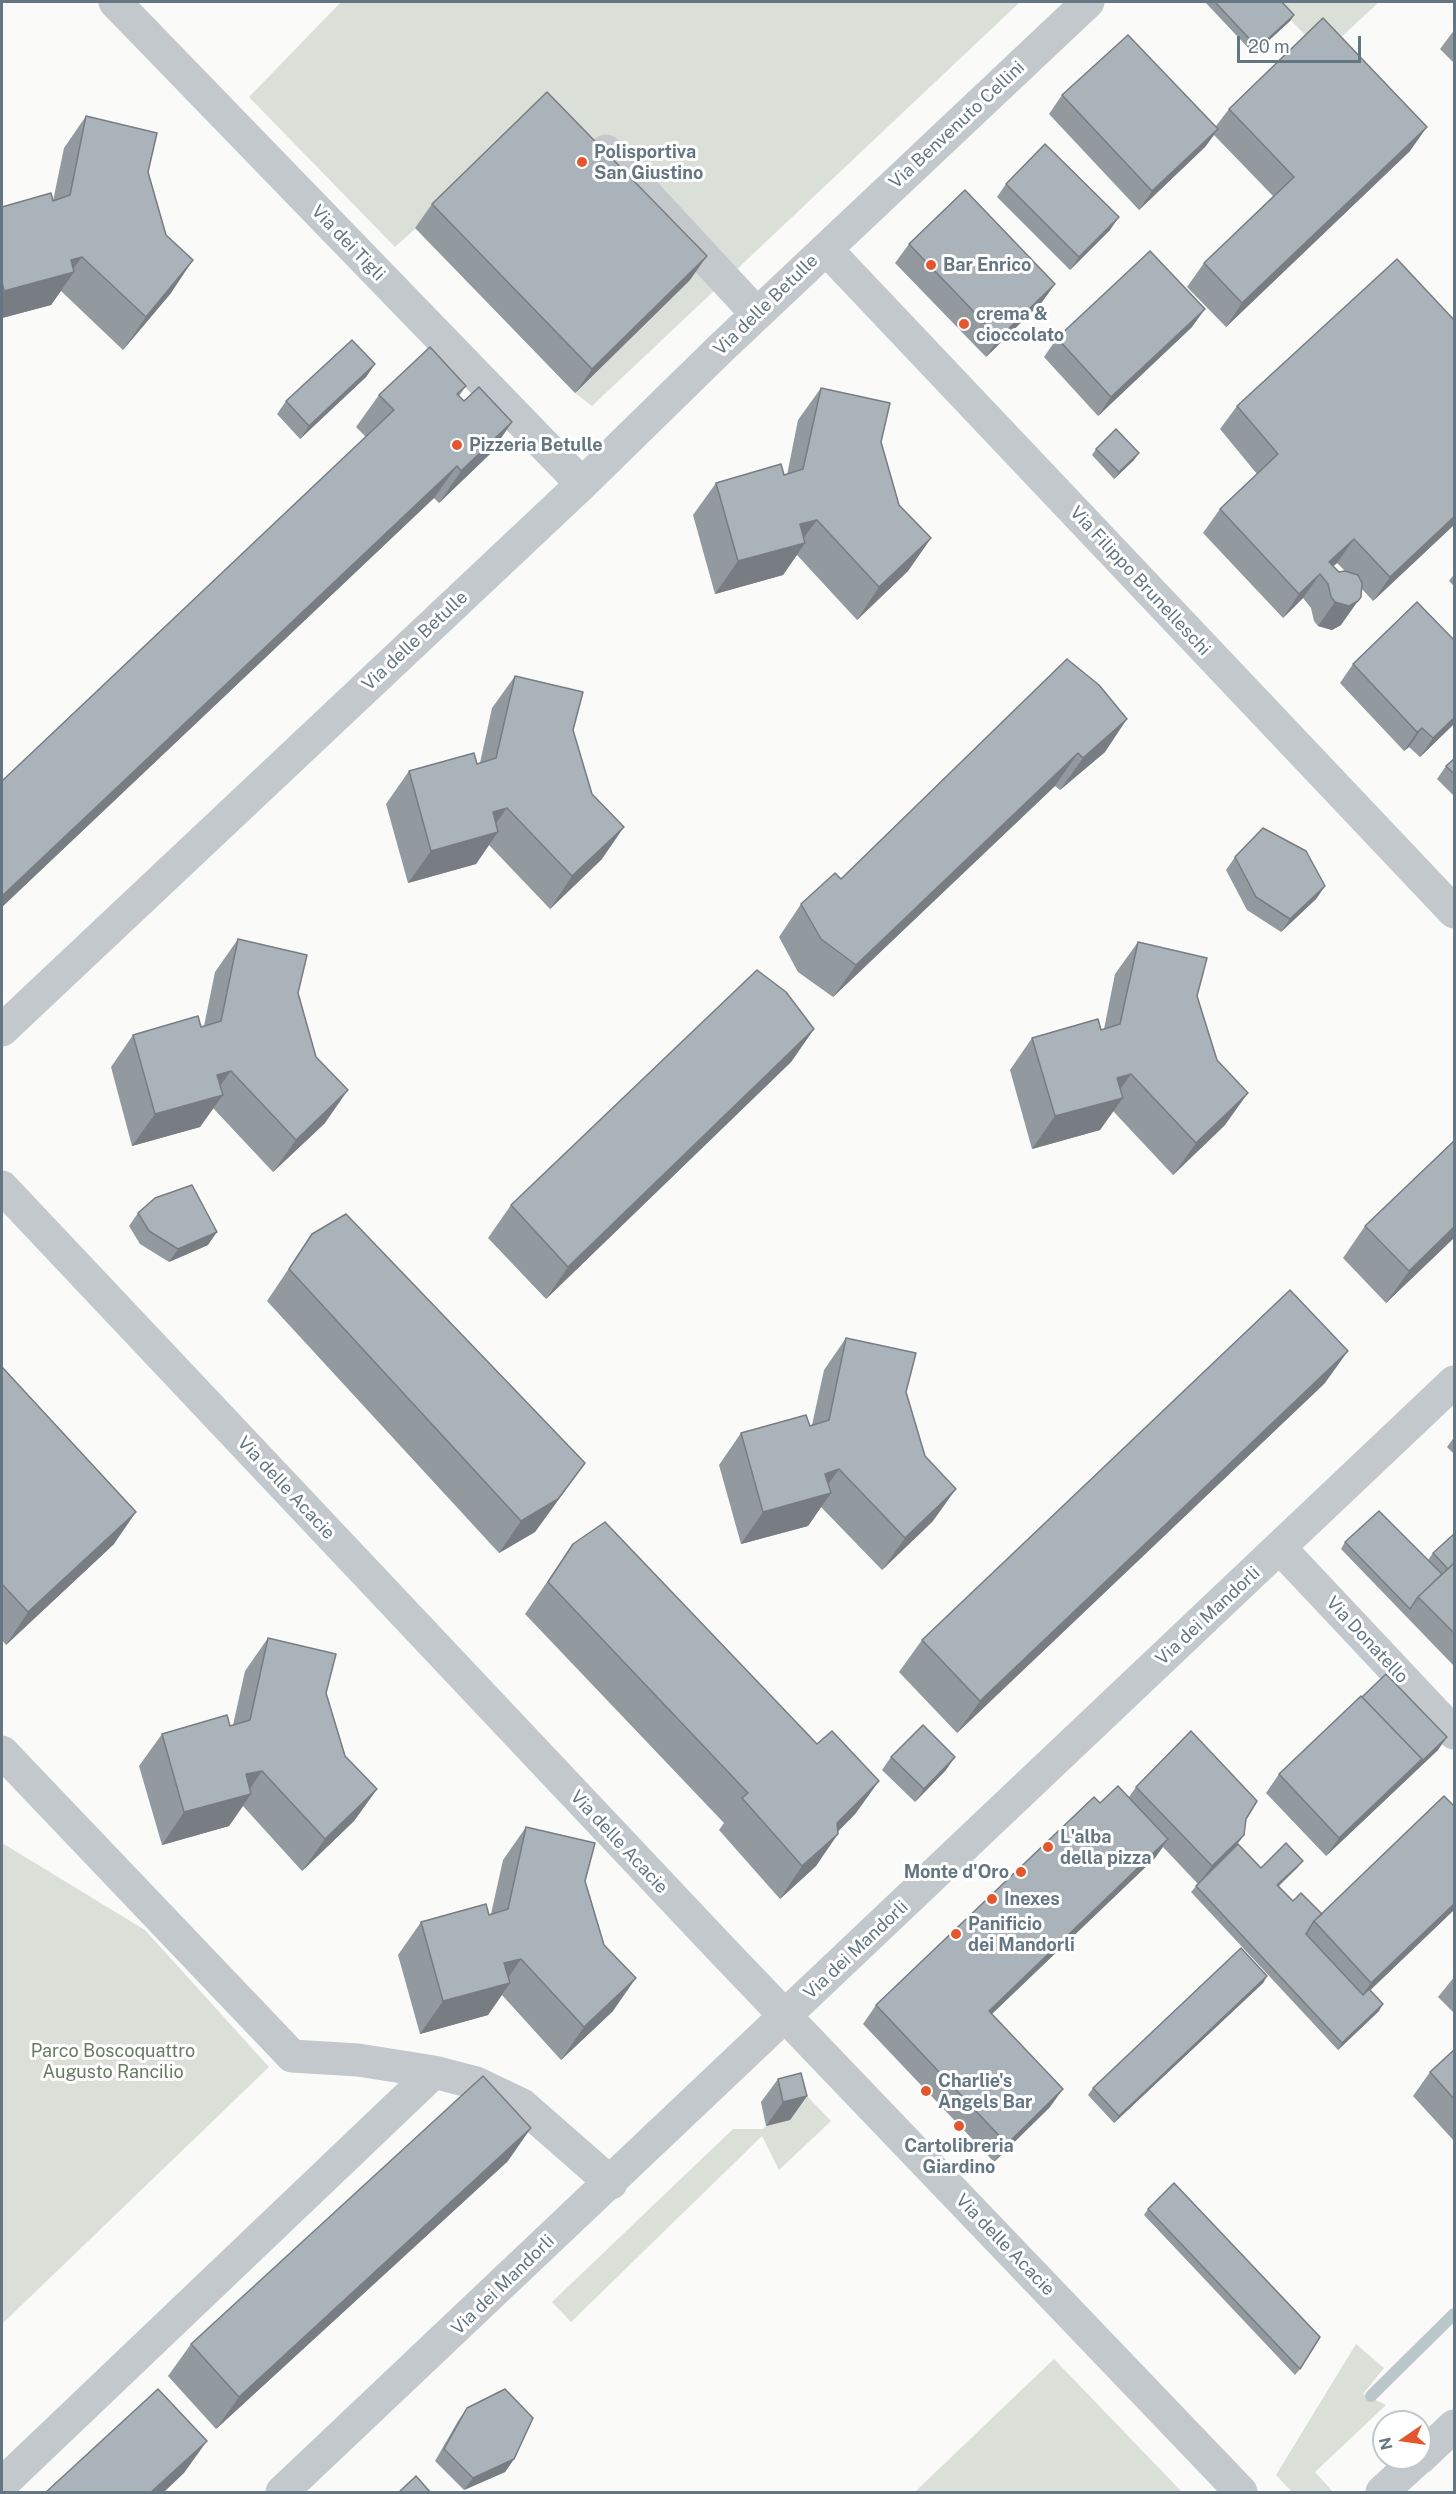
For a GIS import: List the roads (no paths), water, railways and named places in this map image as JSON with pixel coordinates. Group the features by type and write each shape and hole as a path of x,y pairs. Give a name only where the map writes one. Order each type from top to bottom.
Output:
{"street":[{"name":"Via dei Tigli","path":"115,2 582,484"},
{"name":"Via Benvenuto Cellini","path":"826,249 1088,2"},
{"path":"606,151 758,314"},
{"name":"Via delle Betulle","path":"2,1030 582,484 826,249"},
{"name":"Via Filippo Brunelleschi","path":"826,249 1455,912"},
{"name":"Via delle Acacie","path":"2,1187 706,1934 787,2016 1241,2493"},
{"name":"Via dei Mandorli","path":"282,2493 1455,1382"},
{"name":"Via Donatello","path":"1280,1548 1455,1733"},
{"path":"2,1752 292,2056 343,2058 434,2072 476,2084 522,2105 610,2183"},
{"path":"2,2484 434,2072"},
{"path":"1432,2447 1455,2426"},
{"path":"1382,2493 1407,2470"}],"waterway":[{"path":"1371,2396 1454,2314"}],"place":[{"name":"Polisportiva San Giustino","path":"582,162"},
{"name":"Bar Enrico","path":"931,265"},
{"name":"crema & cioccolato","path":"964,324"},
{"name":"Pizzeria Betulle","path":"457,445"},
{"name":"L'alba della pizza","path":"1048,1847"},
{"name":"Monte d'Oro","path":"1021,1872"},
{"name":"Inexes","path":"992,1899"},
{"name":"Panificio dei Mandorli","path":"956,1934"},
{"name":"Charlie's Angels Bar","path":"926,2091"},
{"name":"Cartolibreria Giardino","path":"959,2126"}],"park label":[{"name":"Parco Boscoquattro Augusto Rancilio","path":"113,2061"}]}
